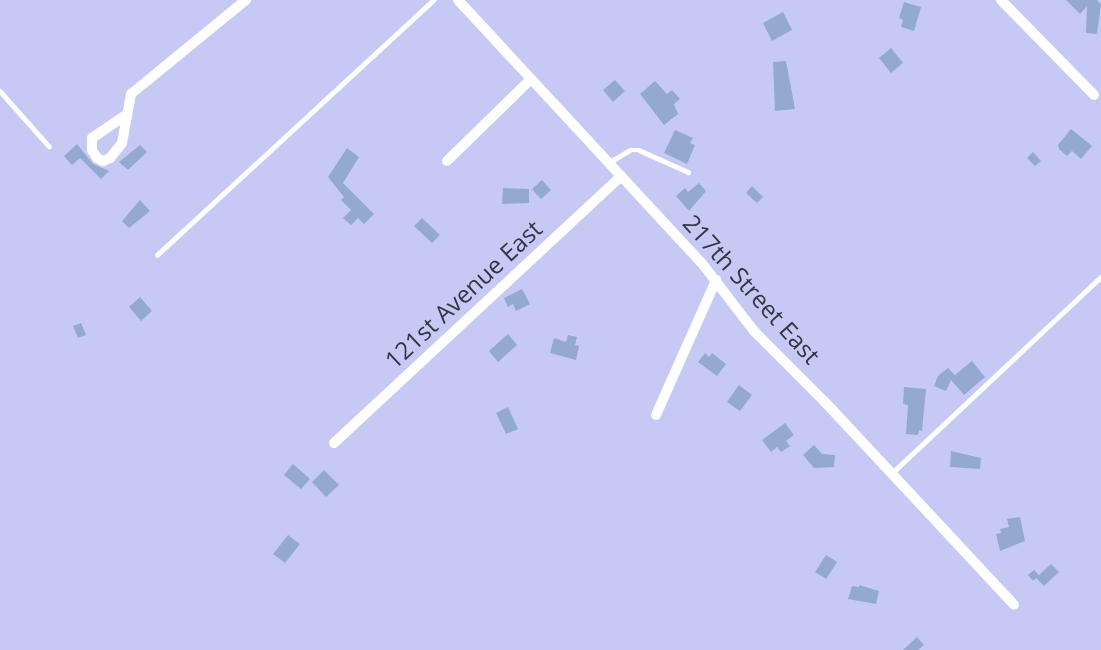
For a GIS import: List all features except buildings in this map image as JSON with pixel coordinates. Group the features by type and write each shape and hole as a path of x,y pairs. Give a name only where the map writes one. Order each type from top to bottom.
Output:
{"street":[{"path":"126,115 92,138 92,150 97,158 103,161 116,152 122,143 131,94 246,0"},
{"name":"217th Street East","path":"458,0 716,280 754,331 892,473 1014,605"},
{"path":"1001,0 1094,95"},
{"path":"447,161 531,79"},
{"name":"121st Avenue East","path":"334,443 621,176"},
{"path":"656,415 716,280"}],"lane":[{"path":"157,256 433,0"},
{"path":"0,91 49,146"},
{"path":"610,163 630,150 639,150 688,172"},
{"path":"892,473 1101,277"}]}
